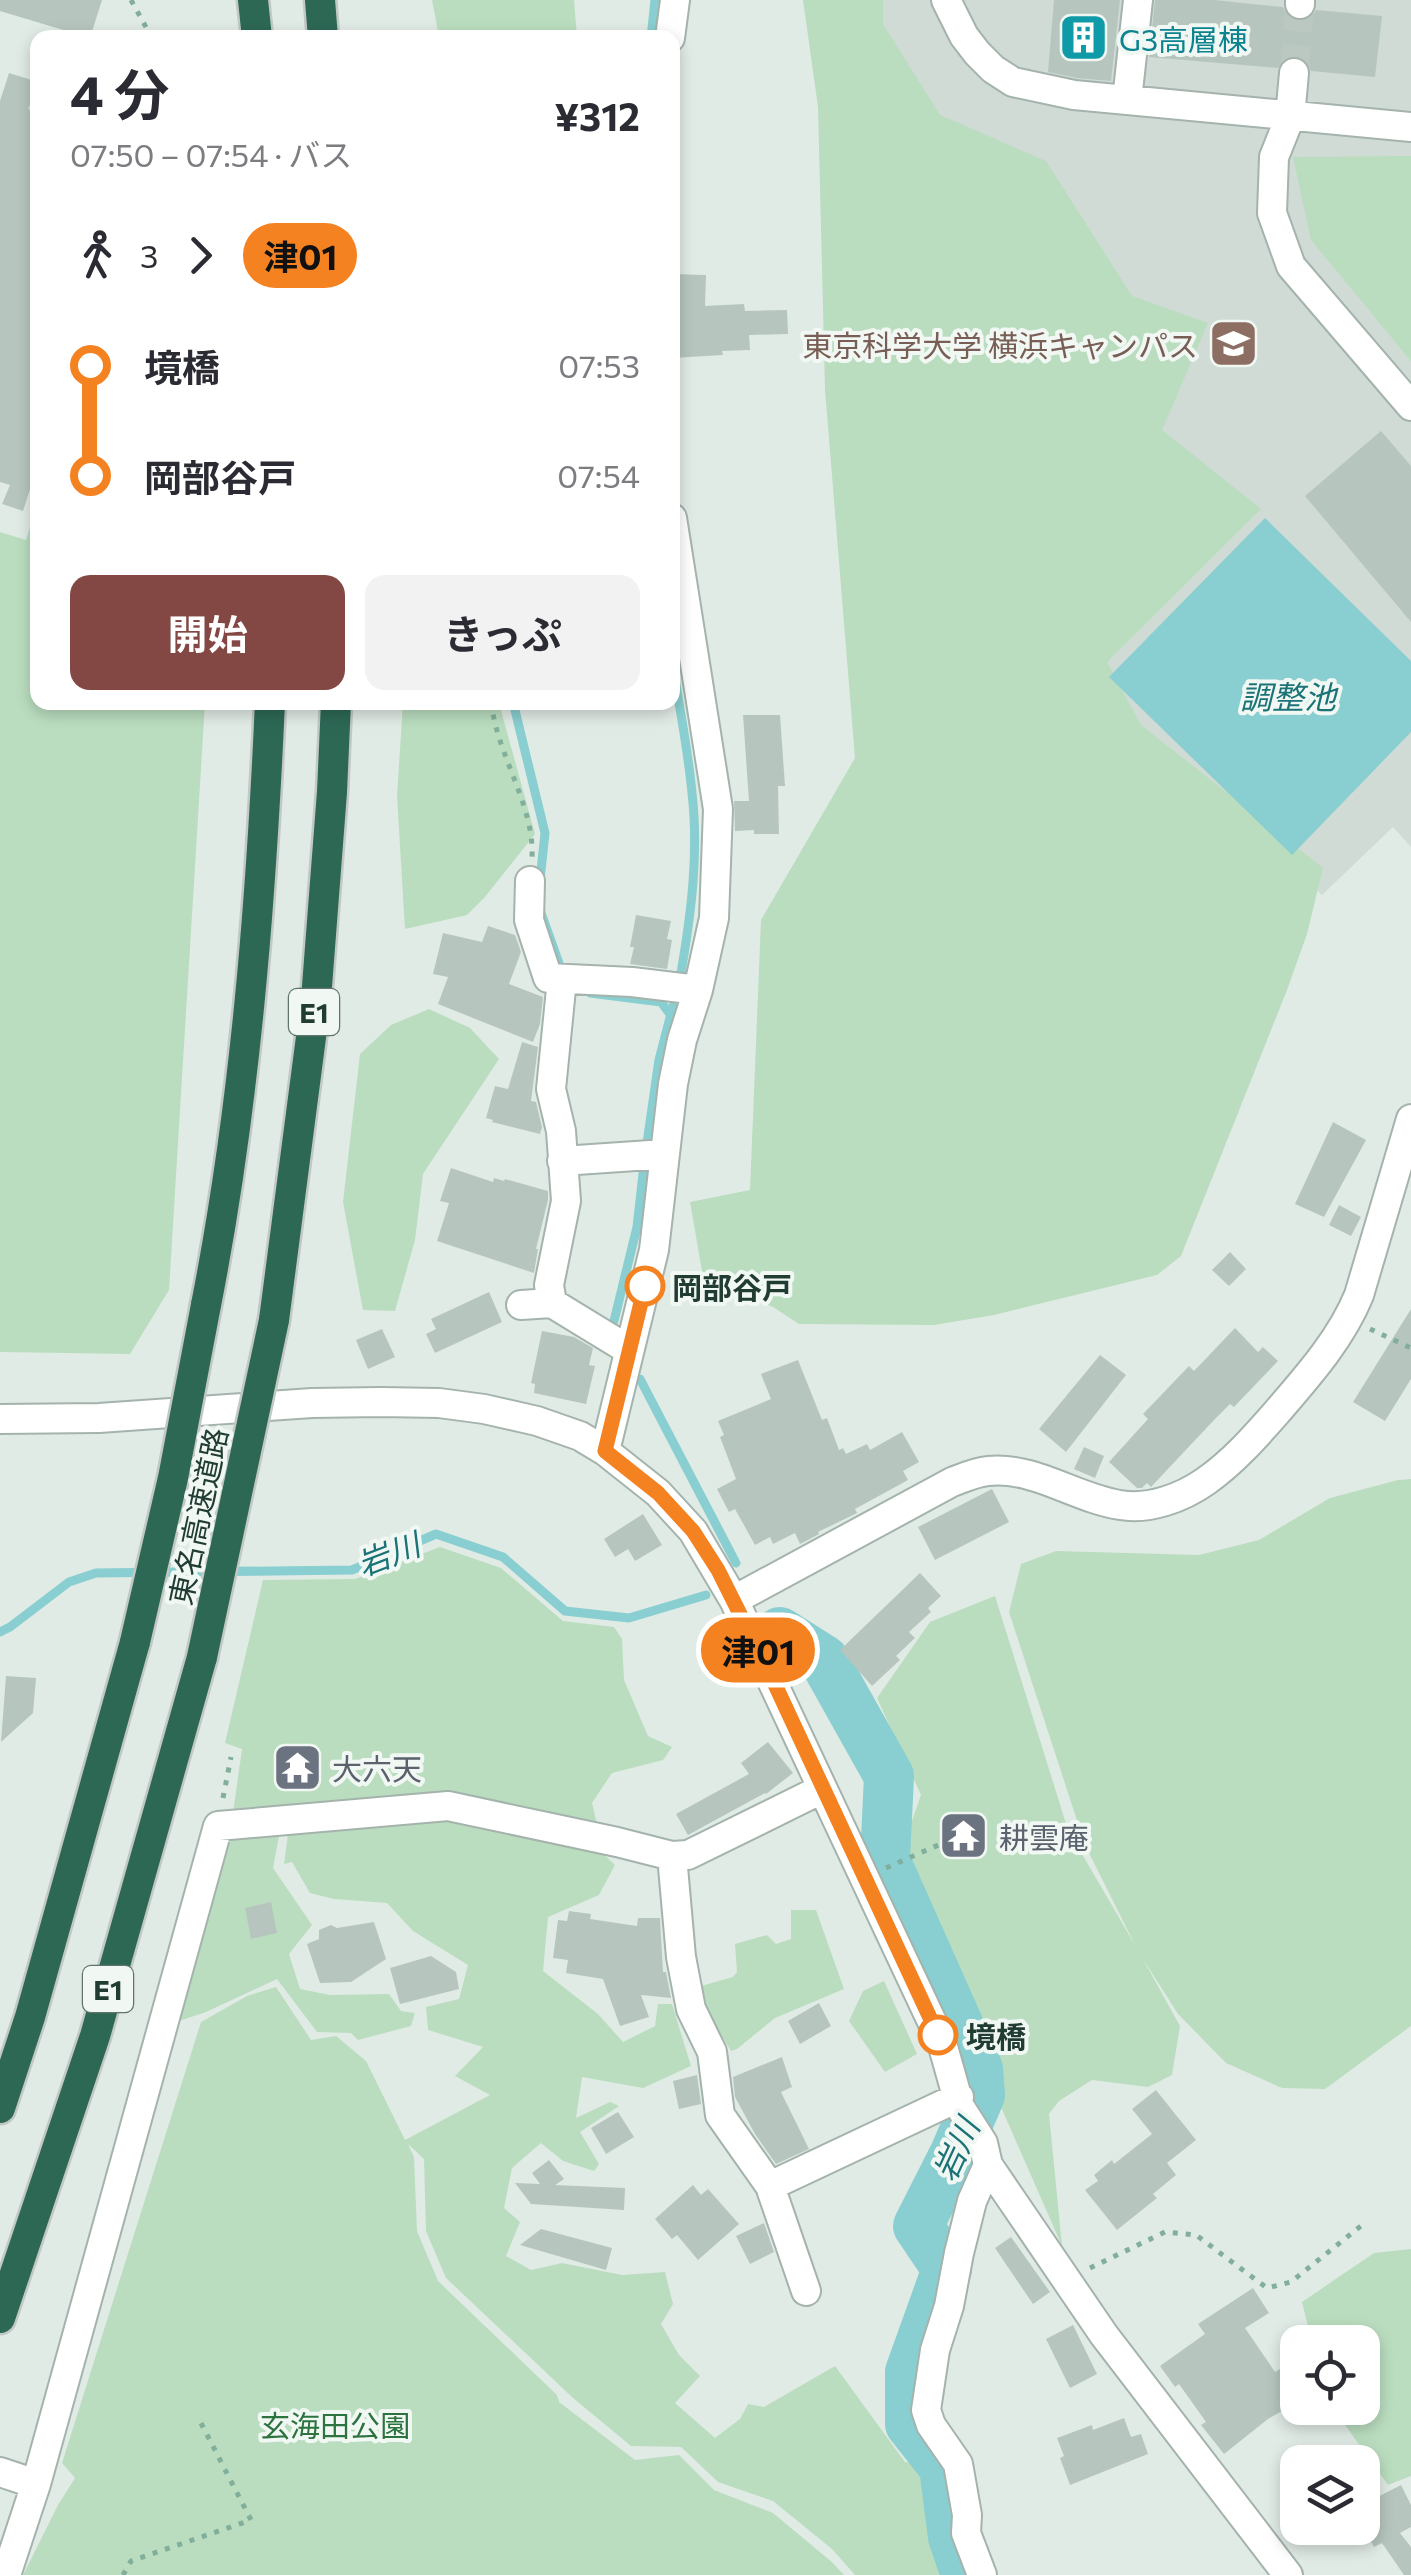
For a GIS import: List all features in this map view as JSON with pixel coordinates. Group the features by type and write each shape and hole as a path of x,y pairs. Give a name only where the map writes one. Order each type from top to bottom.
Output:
{"highway":[{"path":"253,0 256,30"},
{"path":"320,0 322,30"},
{"name":"東名高速道路","path":"0,2108 30,2017 135,1642 173,1478 232,1157 250,991 270,710"},
{"name":"東名高速道路","path":"0,2318 94,2036 202,1657 274,1320 316,999 336,710"}],"street":[{"path":"671,30 674,0"},
{"path":"946,0 977,53 1013,82 1074,96 1411,127"},
{"path":"1127,100 1138,0"},
{"path":"1294,73 1290,117 1274,157 1272,213 1291,266 1411,406"},
{"path":"605,1451 654,1250 673,1084 714,918 718,808 680,568"},
{"path":"530,881 529,920 555,978 551,1089 560,1131 566,1201 549,1285 552,1302"},
{"path":"555,978 698,990"},
{"path":"734,1600 952,1482 986,1470 1015,1472 1123,1506 1148,1506 1205,1482 1249,1444 1311,1373 1349,1319 1360,1295 1411,1119"},
{"path":"562,1160 665,1154"},
{"path":"521,1305 552,1302 629,1350"},
{"path":"0,1419 99,1418 312,1403 440,1403 537,1421 580,1436 658,1493 693,1531 734,1600 942,2043 960,2102 985,2154 1065,2280 1288,2575"},
{"path":"6,2575 36,2484 218,1826 448,1806 672,1856 688,1856 822,1788"},
{"path":"672,1856 681,1957 691,2009 712,2052 720,2115 770,2186 806,2291"},
{"path":"770,2186 960,2102"},
{"path":"982,2575 966,2532 967,2514 958,2464 927,2435 926,2410 935,2350 950,2306 958,2253 985,2154"},
{"path":"0,2472 36,2484"}],"path":[{"path":"131,0 148,30"},
{"path":"492,710 522,798 532,848 530,881"},
{"path":"1349,1319 1411,1348"},
{"path":"218,1826 230,1757"},
{"path":"896,1864 943,1843"},
{"path":"1065,2280 1165,2232 1196,2235 1268,2288 1291,2282 1362,2225"},
{"path":"123,2575 131,2561 251,2520 201,2423"}],"shaded area":[{"name":"東京科学大学 横浜キャンパス","path":"857,0 1411,0 1411,847 1393,827 1322,895 1263,832 1076,669 885,171"}],"green space":[{"path":"432,0 574,0 576,30 438,30"},
{"path":"803,0 883,0 883,24 940,115 1046,161 1132,296 1208,323 1162,430 1261,509 1107,662 1141,725 1323,868 1307,934 1287,990 1181,1256 1157,1275 994,1315 934,1325 799,1324 773,1307 703,1277 690,1202 750,1190 761,920 855,758 825,390 818,107"},
{"path":"1411,156 1411,361 1311,240 1293,157"},
{"path":"30,527 30,710 205,710 169,1290 130,1354 0,1352 0,532 26,540"},
{"path":"403,710 501,710 535,834 467,915 405,929 397,796"},
{"path":"429,1009 470,1028 499,1059 423,1174 415,1240 395,1311 363,1310 343,1202 360,1054 391,1025"},
{"path":"1411,1479 1411,2026 1325,2089 1282,2088 1226,2063 1178,2014 1143,1959 1180,2026 1172,2075 1148,2087 1092,2080 1059,2101 1049,2114 1062,2246 997,2098 901,1852 921,1795 877,1698 930,1622 995,1596 1068,1830 1135,1945 1085,1845 1009,1612 1021,1564 1056,1551 1199,1555 1259,1540 1330,1498"},
{"path":"440,1547 501,1568 563,1621 614,1627 622,1639 624,1680 648,1736 672,1747 663,1760 612,1773 592,1803 598,1828 465,1796 233,1813 242,1749 225,1743 263,1580 355,1579"},
{"name":"玄海田公園","path":"449,1816 601,1852 615,1865 599,1895 548,1917 543,1971 598,2014 623,2042 655,2026 658,2004 672,2004 691,2066 643,2088 582,2077 576,2118 610,2102 619,2106 580,2132 599,2164 594,2171 563,2161 541,2143 512,2168 504,2208 520,2222 506,2256 531,2270 562,2263 622,2275 665,2272 673,2304 661,2324 679,2355 700,2376 675,2403 715,2438 740,2419 748,2404 764,2407 835,2366 905,2462 925,2464 936,2480 942,2548 952,2575 855,2575 832,2549 773,2501 718,2482 681,2447 631,2446 573,2398 446,2278 426,2231 424,2159 408,2144 414,2157 417,2231 438,2281 557,2395 559,2402 635,2460 679,2455 714,2490 773,2513 844,2575 23,2575 75,2478 62,2463 201,2022 247,1996 276,1987 311,2040 336,2036 366,2061 405,2140 490,2095 455,2076 483,2047 428,2030 426,2007 459,1999 468,1965 413,1931 387,1903 310,1893 292,1862 284,1864 289,1827"},
{"path":"280,1831 273,1868 312,1925 289,1954 300,1989 330,1995 389,1994 401,2011 415,2013 411,2026 358,2040 351,2033 317,2032 277,1979 179,2021 231,1837"},
{"path":"791,1910 816,1910 844,1989 775,2018 731,2051 705,2010 701,1986 733,1977 737,1972 735,1944 767,1935 776,1944 791,1939"},
{"path":"884,1981 917,2054 885,2072 849,2021 863,1991"},
{"path":"1411,2249 1411,2476 1388,2485 1380,2474 1380,2445 1359,2445 1345,2425 1380,2425 1380,2325 1308,2325 1302,2302 1374,2253"}],"water":[{"name":"調整池","path":"1265,518 1411,661 1411,732 1292,855 1109,677"}],"building":[{"path":"0,0 102,0 93,30 63,30 0,11"},
{"name":"G3高層棟","path":"1054,0 1120,0 1111,81 1048,72"},
{"path":"1155,0 1214,0 1283,7 1290,19 1299,21 1310,19 1316,10 1382,16 1375,77 1311,71 1305,59 1295,56 1286,58 1278,68 1149,57"},
{"path":"9,73 30,80 30,489 23,511 2,504 10,485 0,482 0,101"},
{"path":"680,274 706,275 705,306 744,304 745,311 787,310 788,334 749,335 750,350 722,351 723,355 680,358"},
{"path":"1381,431 1411,466 1411,622 1305,496"},
{"path":"743,715 780,715 785,786 778,786 779,834 735,831 734,801 749,801"},
{"path":"636,915 671,921 667,969 630,964"},
{"path":"488,926 515,935 521,952 509,984 543,997 533,1042 438,1004 448,977 433,974 443,933 482,942"},
{"path":"522,1042 538,1047 531,1101 536,1102 540,1134 486,1118 495,1086 508,1089"},
{"path":"1333,1122 1366,1140 1324,1217 1295,1204"},
{"path":"451,1168 493,1182 494,1178 505,1179 548,1191 534,1273 437,1241 449,1203 440,1201"},
{"path":"1339,1205 1361,1217 1351,1236 1329,1225"},
{"path":"1230,1252 1246,1269 1229,1286 1212,1270"},
{"path":"489,1292 502,1322 435,1353 426,1334 436,1329 431,1319"},
{"path":"1411,1309 1411,1379 1385,1421 1353,1402"},
{"path":"1235,1328 1258,1352 1263,1347 1278,1361 1234,1407 1230,1404 1151,1487 1147,1483 1137,1488 1109,1462 1148,1419 1143,1414 1189,1366 1194,1371"},
{"path":"382,1329 395,1357 368,1369 356,1340"},
{"path":"542,1331 574,1337 593,1348 589,1365 595,1366 586,1404 534,1393 535,1384 531,1383"},
{"path":"1100,1355 1126,1375 1066,1452 1039,1429"},
{"path":"798,1360 822,1420 827,1418 839,1450 843,1448 846,1454 867,1444 870,1450 902,1432 919,1462 903,1471 908,1480 808,1540 800,1544 795,1533 773,1544 770,1537 755,1545 735,1509 729,1512 717,1489 736,1479 718,1421 771,1399 761,1374"},
{"path":"1084,1447 1104,1456 1095,1478 1074,1469"},
{"path":"992,1489 1009,1522 935,1560 918,1527"},
{"path":"643,1514 662,1545 635,1561 628,1549 615,1557 604,1539"},
{"path":"920,1573 941,1596 928,1608 931,1612 909,1632 915,1638 896,1656 900,1660 872,1686 840,1650"},
{"path":"6,1676 36,1678 33,1713 1,1742"},
{"path":"768,1742 793,1773 766,1794 688,1835 676,1814 749,1774 741,1763"},
{"path":"271,1902 277,1933 251,1939 245,1908"},
{"path":"569,1911 591,1914 590,1919 637,1926 638,1918 660,1918 663,1972 671,1998 641,1995 649,2017 620,2026 603,1979 566,1973 568,1960 553,1958 558,1920 567,1921"},
{"path":"374,1922 386,1959 351,1982 320,1983 307,1944 319,1939 319,1930 331,1925 337,1928"},
{"path":"431,1956 456,1972 459,1989 400,2004 390,1968"},
{"path":"819,2003 831,2026 800,2044 788,2021"},
{"path":"782,2057 792,2087 781,2092 809,2149 776,2164 735,2097 733,2077"},
{"path":"697,2075 701,2104 679,2109 673,2081"},
{"path":"1156,2090 1196,2140 1167,2163 1176,2175 1153,2194 1157,2198 1117,2230 1085,2190 1098,2181 1094,2175 1152,2134 1132,2109"},
{"path":"618,2112 634,2137 606,2154 591,2128"},
{"path":"549,2160 564,2179 555,2185 625,2188 624,2210 531,2204 515,2183 540,2184 532,2173"},
{"path":"693,2185 701,2195 708,2189 739,2224 698,2260 677,2235 672,2239 655,2219"},
{"path":"764,2223 774,2252 750,2264 736,2236"},
{"path":"541,2229 612,2248 606,2270 520,2245"},
{"path":"1011,2237 1050,2292 1033,2304 995,2248"},
{"path":"1253,2288 1269,2313 1245,2328 1275,2372 1280,2369 1280,2412 1224,2454 1201,2425 1206,2422 1179,2384 1175,2387 1160,2366 1205,2334 1198,2324"},
{"path":"1073,2325 1097,2374 1070,2388 1046,2339"},
{"path":"1124,2418 1131,2437 1141,2434 1148,2454 1070,2485 1057,2438"},
{"path":"1401,2485 1411,2505 1411,2527 1400,2533 1411,2547 1411,2575 1404,2575 1380,2544 1380,2496"}],"waterway":[{"path":"652,30 655,0"},
{"path":"515,710 545,833 540,880"},
{"path":"680,710 695,839 681,973"},
{"path":"540,910 560,966"},
{"path":"590,993 661,1002 670,1014"},
{"path":"647,1143 659,1060 673,1006"},
{"path":"614,1321 637,1227 644,1165"},
{"path":"640,1379 736,1563"},
{"name":"岩川","path":"0,1632 69,1582 96,1573 352,1570 436,1534 503,1557 565,1611 629,1618 706,1595"},
{"name":"岩川","path":"780,1632 824,1660 889,1776 885,1860 978,2069 980,2095 918,2226 947,2269 910,2372 910,2424 944,2467 953,2537 966,2575"}],"tunnel":[{"path":"1294,73 1300,4"}],"bus line":[{"name":"津01","path":"645,1286 605,1451 658,1493 693,1531 718,1570 938,2035"}],"place":[{"name":"G3高層棟","path":"1084,38"},
{"name":"東京科学大学 横浜キャンパス","path":"1233,344"},
{"name":"岡部谷戸","path":"645,1286"},
{"name":"大六天","path":"297,1767"},
{"name":"耕雲庵","path":"964,1836"},
{"name":"境橋","path":"938,2035"}]}
